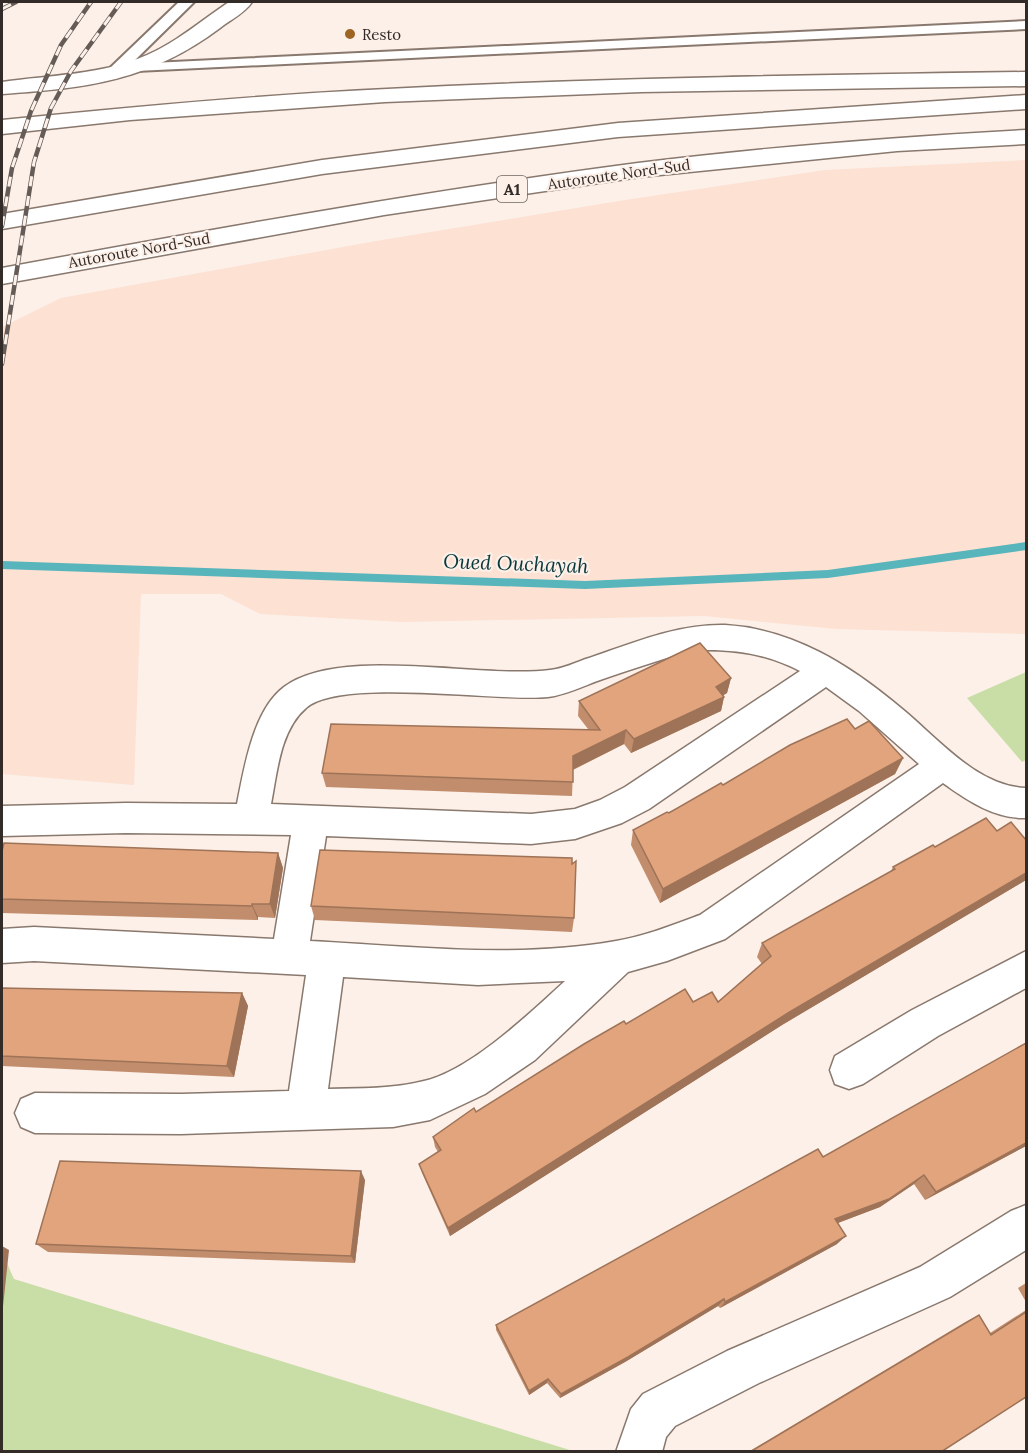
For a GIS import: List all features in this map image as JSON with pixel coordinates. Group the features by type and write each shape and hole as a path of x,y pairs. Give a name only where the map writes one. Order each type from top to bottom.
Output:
{"main road":[{"path":"2,88 136,68 175,49 242,2"},
{"path":"2,127 233,105 507,89 1026,79"},
{"path":"2,222 322,167 618,130 1026,102"},
{"name":"Autoroute Nord-Sud","path":"2,276 237,233 630,171 780,153 1026,137"},
{"path":"251,820 266,753 274,729 285,708 298,695 329,683 425,680 548,684 686,639 707,636 755,641 789,650 825,671 893,720 944,765 990,796 1017,804 1026,803"},
{"path":"2,820 30,818 311,820 531,829 575,824 610,813 636,798 825,671"},
{"path":"2,946 34,944 478,967 544,966 617,958 667,944 712,927 944,765"},
{"path":"289,958 311,820"},
{"path":"306,1109 327,958"},
{"path":"35,1113 181,1114 393,1107 430,1100 471,1080 521,1047 617,958"},
{"path":"849,1070 925,1023 1026,969"},
{"path":"639,1452 646,1425 659,1410 742,1367 935,1282 1026,1226"}],"lane":[{"path":"113,73 187,2"},
{"path":"136,68 1026,25"}],"shaded area":[{"path":"1026,160 1026,634 836,629 704,616 402,622 260,614 221,594 141,594 134,785 2,774 2,327 61,298 376,241 625,200 825,170"}],"green space":[{"path":"1026,672 1026,760 1022,762 967,698"},
{"path":"2,1252 14,1279 573,1451 2,1451"}],"building":[{"path":"700,643 731,678 716,687 724,697 634,739 626,730 573,756 573,782 322,773 331,724 600,730 579,701"},
{"path":"847,719 855,729 869,721 903,758 663,889 633,830 669,813 721,783 723,785 790,745"},
{"path":"986,818 997,831 1011,822 1026,840 1026,873 788,1013 448,1228 419,1164 441,1150 433,1137 474,1108 476,1112 584,1044 624,1021 626,1024 685,989 693,1002 712,992 718,1002 771,956 762,943 895,869 893,867 933,845 935,847"},
{"path":"4,843 278,853 270,904 252,904 252,906 2,899"},
{"path":"320,850 572,858 572,864 576,861 574,918 311,906"},
{"path":"2,988 242,993 227,1066 2,1056"},
{"path":"1026,1043 1026,1143 936,1192 924,1175 889,1199 835,1219 846,1236 725,1302 724,1299 561,1394 548,1379 529,1391 496,1325 818,1149 823,1157"},
{"path":"60,1161 361,1171 351,1256 36,1244"},
{"path":"1026,1312 1026,1397 941,1452 750,1452 979,1315 991,1335"}],"waterway":[{"name":"Oued Ouchayah","path":"2,565 585,585 828,574 1026,546"}],"railway":[{"path":"2,9 16,2"},
{"path":"2,226 12,168 31,111 61,45 91,2"},
{"path":"2,364 34,162 51,108 71,71 121,2"}],"place":[{"name":"Resto","path":"350,34"}]}
